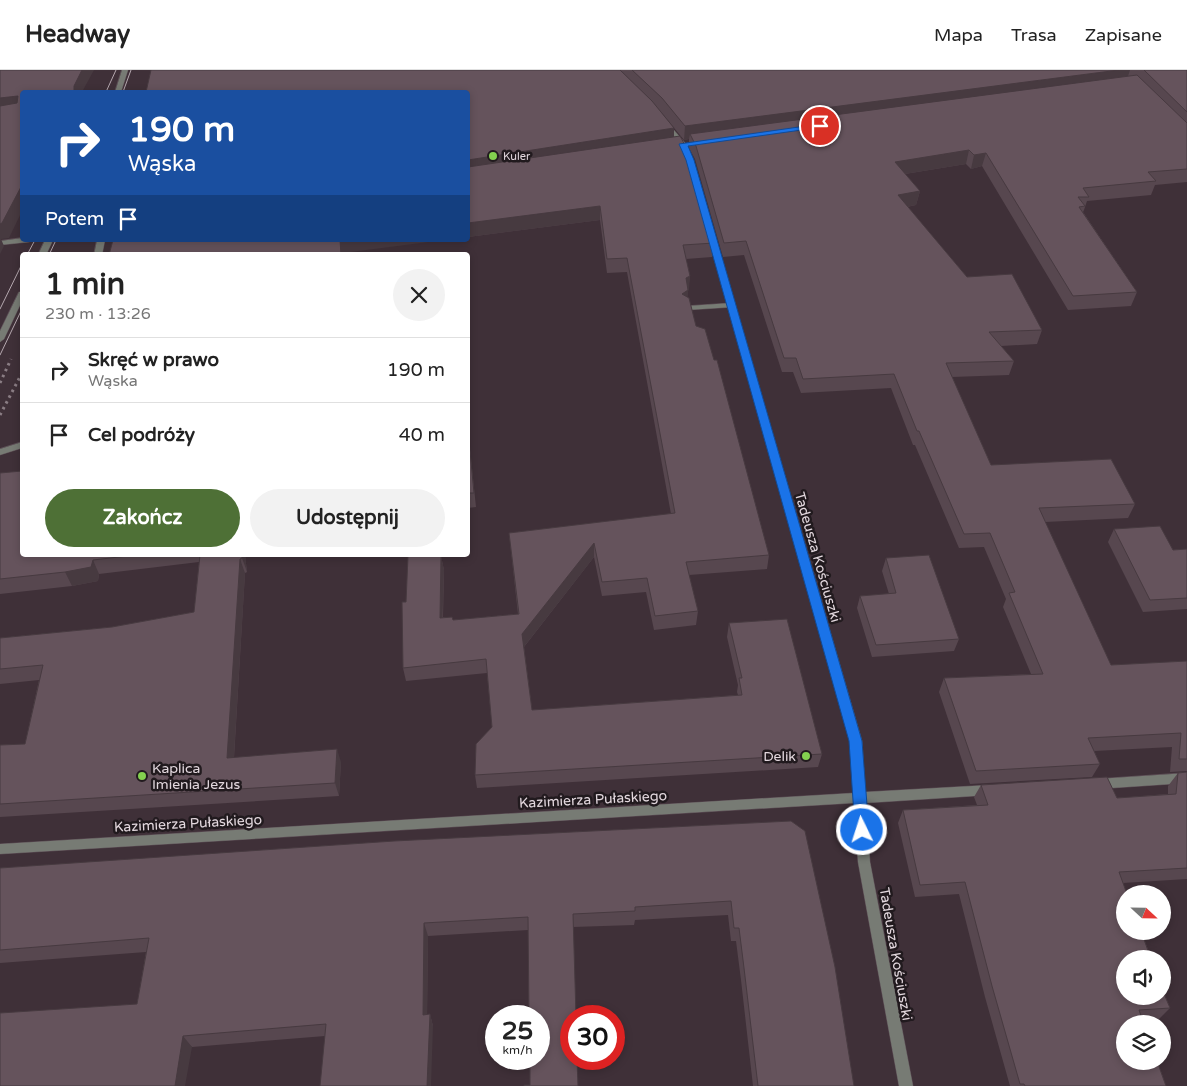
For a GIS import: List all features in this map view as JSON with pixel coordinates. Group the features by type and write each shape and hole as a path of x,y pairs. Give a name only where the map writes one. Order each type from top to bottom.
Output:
{"street":[{"path":"119,90 125,70"},
{"name":"Tadeusza Kościuszki","path":"660,117 683,144 690,160 856,741 864,862 906,1086"},
{"path":"674,146 693,143"},
{"path":"0,242 20,241"},
{"path":"0,340 20,298"},
{"path":"687,308 731,305"},
{"path":"0,452 20,446"},
{"path":"1082,785 1187,778"},
{"name":"Kazimierza Pułaskiego","path":"0,849 1005,789"}],"path":[{"path":"0,415 20,377"}],"building":[{"path":"0,70 82,70 74,90 20,90 20,189 0,224 0,106 17,103 18,96 0,98"},
{"path":"151,70 620,70 652,101 674,128 470,160 470,90 146,90"},
{"path":"632,70 1119,70 685,126 662,98"},
{"path":"1144,70 1187,70 1187,112"},
{"path":"1137,75 1187,123 1187,169 1148,172 1156,181 1083,188 1089,197 1078,197 1085,206 1079,207 1137,292 1073,296 986,153 974,155 969,150 895,162 920,191 898,195 967,277 1012,274 1042,330 989,332 1014,361 946,363 991,465 1111,459 1135,504 1039,508 1111,665 1187,661 1187,759 1179,759 1181,733 1088,738 1100,764 976,771 944,678 1043,674 1009,593 1015,592 990,533 964,534 919,431 917,431 894,374 803,379 796,358 784,358 746,241 724,243 696,146 690,134"},
{"path":"680,136 686,147 714,243 683,245 690,276 686,278 688,290 682,294 689,298 696,326 705,329 714,360 717,360 769,555 686,562 698,611 655,616 647,578 602,582 594,543 522,634 532,710 742,695 739,678 742,678 729,623 787,619 822,754 475,775 476,744 492,727 486,659 403,668 402,602 406,602 408,557 441,557 440,618 452,617 453,620 519,614 509,533 675,513 627,258 607,259 600,206 470,223 470,167"},
{"path":"112,242 340,242 341,252 110,252"},
{"path":"470,451 474,493 470,493"},
{"path":"20,471 20,557 119,557 93,560 91,567 65,572 0,579 0,473"},
{"path":"1160,526 1173,550 1187,549 1187,598 1150,600 1114,529"},
{"path":"929,555 959,639 876,645 860,596 896,593 886,558"},
{"path":"200,557 242,557 240,559 227,758 337,749 335,783 0,804 0,745 25,744 43,665 0,669 0,638 112,627 194,612"},
{"path":"1187,772 1187,868 1119,872 1124,885 1116,885 1116,940 1144,940 1148,950 1116,950 1116,1005 1169,1005 1170,1008 1139,1010 1141,1015 1116,1015 1116,1070 1160,1070 1166,1086 1025,1086 1020,1084 965,882 920,885 903,810 988,805 981,785 1107,777 1117,798 1176,794 1178,773"},
{"path":"791,821 805,831 835,967 854,1086 758,1086 739,928 734,928 731,901 635,907 635,911 573,914 576,1005 560,1005 560,1070 577,1070 578,1086 524,1086 530,1085 530,1070 550,1070 550,1005 529,1005 528,917 424,923 423,1015 430,1014 427,1086 320,1086 326,1024 183,1036 175,1086 0,1086 0,1013 137,1004 149,938 0,950 0,868 394,841"}],"tram line":[{"path":"107,90 116,70"},
{"path":"124,90 131,70"},
{"path":"29,252 34,242"},
{"path":"50,252 55,242"},
{"path":"0,309 20,268"},
{"path":"0,355 20,313"}],"place":[{"name":"Kuler","path":"493,156"},
{"name":"Delik","path":"806,756"},
{"name":"Kaplica Imienia Jezus","path":"142,776"}],"route":[{"path":"820,126 683,144 690,160 856,741 862,830"}]}
